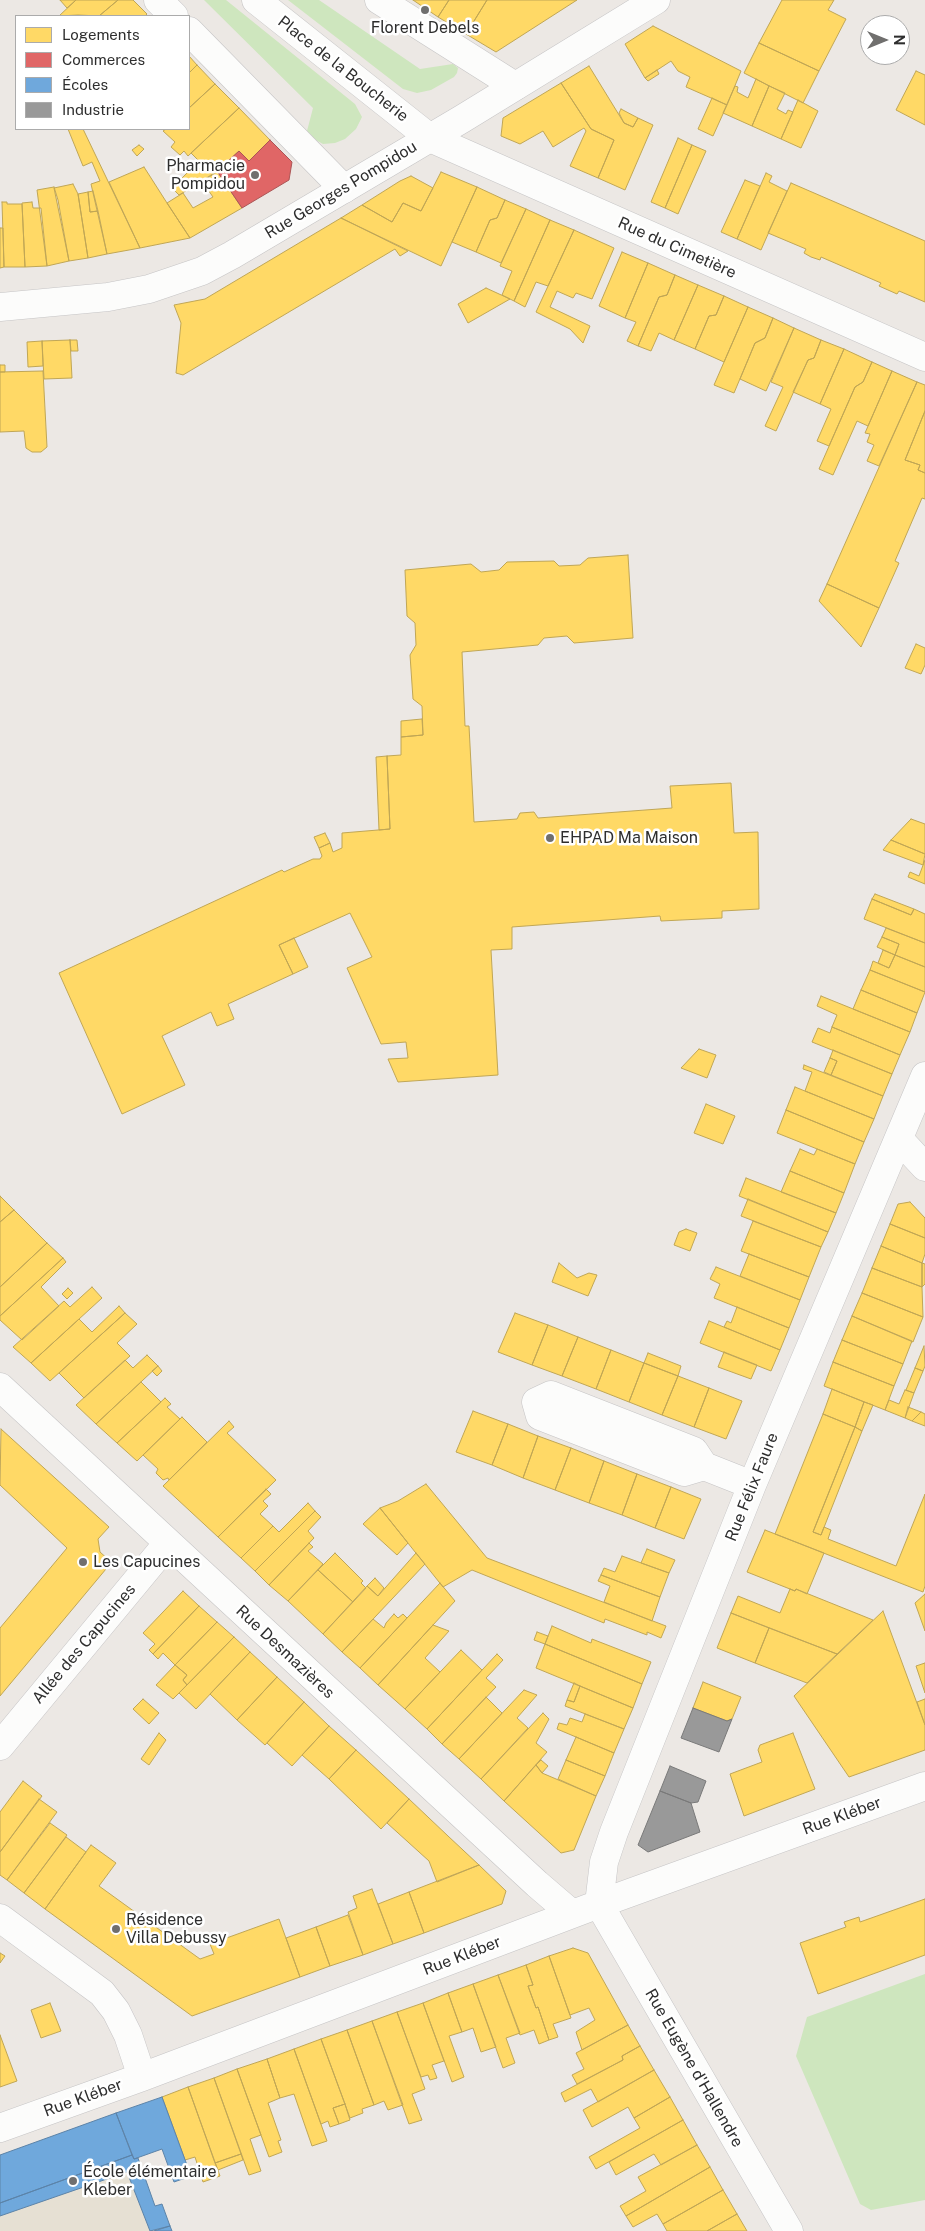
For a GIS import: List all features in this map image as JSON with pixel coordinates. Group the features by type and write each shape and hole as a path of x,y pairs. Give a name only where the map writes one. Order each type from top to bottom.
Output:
{"street":[{"path":"158,0 173,15"},
{"name":"Place de la Boucherie","path":"256,0 430,138"},
{"path":"379,0 515,86"},
{"name":"Rue Georges Pompidou","path":"0,307 108,297 149,289 184,278 232,255 430,138 656,0"},
{"path":"190,32 344,189"},
{"name":"Rue du Cimetière","path":"430,138 925,358"},
{"name":"Rue Félix Faure","path":"599,1904 604,1862 614,1832 752,1485 900,1139 925,1076"},
{"path":"900,1139 925,1167"},
{"name":"Rue Desmazières","path":"0,1387 530,1878 572,1914"},
{"path":"704,1466 684,1472 540,1416 536,1402 551,1395 694,1451 704,1466 752,1485"},
{"name":"Allée des Capucines","path":"0,1746 168,1543"},
{"name":"Rue Kléber","path":"0,2128 142,2077 599,1904 925,1786"},
{"name":"Rue Eugène d'Hallendre","path":"599,1904 789,2231"},
{"path":"0,1918 102,1993 116,2011 128,2035 142,2077"}],"shaded area":[{"name":"École élémentaire Kleber","path":"116,2113 134,2159 138,2158 155,2206 162,2204 172,2231 0,2231 0,2155"}],"green space":[{"path":"204,0 226,0 355,104 362,117 356,129 345,139 335,143 323,144 314,139 307,131 313,108"},
{"path":"288,0 319,0 420,69 453,64 458,68 457,73 454,77 431,90 417,93 403,89"},
{"path":"925,1974 925,2200 871,2210 860,2204 796,2056 807,2017"}],"building: Logements":[{"path":"60,0 76,0 67,8"},
{"path":"76,0 118,0 100,15 60,15"},
{"path":"118,0 133,0 147,14 146,15 100,15"},
{"path":"413,0 449,0 438,17"},
{"path":"449,0 487,0 466,34 438,17"},
{"path":"487,0 577,0 496,52 466,34"},
{"path":"782,0 834,0 828,10 846,19 819,71 759,43"},
{"path":"653,26 741,71 727,105 686,87 690,77 678,71 671,61 645,78 625,44"},
{"path":"759,43 819,71 803,103 744,73"},
{"path":"190,57 197,65 190,72"},
{"path":"197,65 215,84 190,107 190,72"},
{"path":"589,66 624,123 633,127 638,118 653,125 625,190 598,178 614,140 591,129 561,83"},
{"path":"657,70 659,74 648,81 645,78"},
{"path":"916,71 925,75 925,125 896,110"},
{"path":"756,79 769,86 752,126 723,113 735,86 738,87 737,92 748,98"},
{"path":"561,83 591,129 614,140 598,178 570,166 586,131 584,128 553,147 543,131 520,144 501,136 503,118"},
{"path":"215,84 239,108 188,156 184,151 180,155 171,147 175,142 163,131 190,130 190,107"},
{"path":"769,86 785,93 777,109 786,114 788,110 793,112 781,139 752,126"},
{"path":"712,98 727,105 713,136 698,129"},
{"path":"798,100 818,111 801,148 781,139"},
{"path":"239,108 270,140 249,161 239,151 214,174 179,195 172,188 191,169 195,167 198,170 203,165 191,153"},
{"path":"621,109 638,118 633,127 624,123 619,113"},
{"path":"68,130 83,130 140,248 107,254 91,184 100,181 92,162 83,166"},
{"path":"678,138 692,145 665,208 651,202"},
{"path":"139,145 144,149 137,156 132,150"},
{"path":"692,145 706,151 678,214 665,208"},
{"path":"144,167 190,238 140,248 109,182"},
{"path":"217,171 242,208 190,238 167,203 183,193 193,208 213,197 202,181"},
{"path":"441,172 477,187 441,266 341,218 362,205 392,222 403,203 421,211"},
{"path":"766,173 772,176 769,182 787,191 761,250 737,239"},
{"path":"411,176 433,188 421,211 403,203 392,222 362,205 400,181"},
{"path":"745,180 760,186 737,239 721,232"},
{"path":"791,183 925,241 925,302 899,291 897,294 879,286 881,283 821,257 820,260 811,257 804,253 806,249 768,233"},
{"path":"73,184 78,194 88,258 69,261 54,188"},
{"path":"54,187 69,261 47,266 37,190"},
{"path":"477,187 505,200 497,218 490,220 476,252 452,242"},
{"path":"93,191 98,211 90,212 88,192"},
{"path":"88,192 90,212 98,211 107,254 88,258 78,194"},
{"path":"505,200 526,209 501,263 476,252 490,220 497,218"},
{"path":"2,202 22,204 25,267 4,267"},
{"path":"32,202 33,208 41,208 47,266 25,267 22,203"},
{"path":"526,209 550,220 514,301 502,295 512,271 500,266"},
{"path":"341,218 408,251 400,256 395,249 183,375 176,373 181,323 174,305 205,299"},
{"path":"550,220 574,230 548,286 536,282 525,307 514,301"},
{"path":"0,228 3,228 4,267 0,268"},
{"path":"574,230 614,248 592,299 576,293 573,298 557,291 550,307 590,326 583,343 570,329 536,312"},
{"path":"622,252 648,263 625,318 599,306"},
{"path":"648,263 675,275 667,295 659,297 638,346 627,341 636,322 625,318"},
{"path":"675,275 698,285 674,340 659,333 651,351 638,346 659,297 667,295"},
{"path":"698,285 724,296 716,315 709,316 695,349 674,340"},
{"path":"486,288 510,299 468,323 458,304"},
{"path":"724,296 748,307 724,362 695,349 709,316 716,315"},
{"path":"748,307 773,318 765,338 755,343 734,393 714,385"},
{"path":"773,318 794,328 766,391 740,379 755,343 765,338"},
{"path":"794,328 821,340 814,358 808,360 776,431 765,426 783,387 771,382"},
{"path":"70,340 72,378 44,379 42,341"},
{"path":"70,340 77,340 78,351 71,351"},
{"path":"821,340 844,349 820,404 793,392 808,360 814,358"},
{"path":"42,341 43,366 28,367 27,342"},
{"path":"844,349 872,362 863,382 855,387 829,446 817,441 831,409 820,404"},
{"path":"872,362 892,371 868,426 857,421 833,475 819,469 855,387 863,382"},
{"path":"0,365 5,365 5,372 0,372"},
{"path":"43,371 47,447 41,452 32,452 26,448 24,431 0,432 0,372"},
{"path":"892,371 917,382 879,466 867,461 874,445 867,442 870,434 865,433"},
{"path":"917,382 925,385 925,411 905,460 920,465 918,470 925,473 925,499 922,498 895,561 899,563 879,608 827,584"},
{"path":"925,411 925,473 918,470 920,465 905,460"},
{"name":"EHPAD Ma Maison","path":"628,555 633,638 574,643 567,636 544,638 538,645 462,652 465,726 469,726 474,822 517,819 520,813 534,812 538,818 672,808 670,786 731,783 734,833 758,832 759,909 722,911 722,918 661,921 660,916 512,927 512,949 491,950 498,1075 398,1082 388,1059 408,1058 406,1042 381,1044 347,968 372,957 350,913 279,945 293,974 228,1004 234,1019 217,1026 211,1012 162,1036 185,1085 122,1114 59,973 282,870 284,872 313,859 320,859 322,856 319,848 330,843 333,852 342,848 342,833 390,829 387,756 401,755 401,737 423,735 422,706 413,699 410,655 416,645 415,623 407,616 405,570 471,564 481,572 499,570 507,562 554,561 559,566 580,565 588,558"},
{"path":"827,584 879,608 861,647 819,601"},
{"path":"916,644 925,648 925,665 921,674 905,668"},
{"path":"422,719 423,735 401,737 401,721"},
{"path":"387,756 390,829 379,830 376,757"},
{"path":"911,819 925,824 925,854 891,840"},
{"path":"325,833 330,843 319,848 314,837"},
{"path":"891,840 925,854 923,865 883,850"},
{"path":"925,860 925,884 908,877 910,872 919,876"},
{"path":"875,894 914,909 911,915 872,899"},
{"path":"872,899 911,915 914,909 925,914 925,943 864,919"},
{"path":"886,928 925,943 925,967 895,955 899,944 882,937"},
{"path":"882,937 899,944 895,955 877,947"},
{"path":"294,938 308,967 293,974 279,945"},
{"path":"883,950 895,955 889,968 878,963"},
{"path":"895,955 925,967 925,992 870,970 873,961 889,968"},
{"path":"870,970 925,992 917,1013 861,990"},
{"path":"861,990 917,1013 910,1032 853,1009"},
{"path":"821,996 910,1032 900,1055 832,1027 837,1015 817,1006"},
{"path":"832,1027 900,1055 892,1074 812,1042 818,1028 830,1033"},
{"path":"699,1049 716,1055 707,1078 681,1068"},
{"path":"833,1050 892,1074 883,1096 831,1075 837,1061 830,1058"},
{"path":"830,1058 837,1061 831,1075 824,1072"},
{"path":"804,1065 883,1096 874,1119 805,1091 812,1072 803,1069"},
{"path":"795,1087 874,1119 864,1142 786,1110"},
{"path":"706,1104 735,1116 723,1144 694,1133"},
{"path":"786,1110 864,1142 855,1164 777,1133"},
{"path":"800,1149 814,1155 817,1149 855,1164 844,1193 790,1171"},
{"path":"790,1171 844,1193 836,1213 781,1192"},
{"path":"746,1178 836,1213 828,1232 739,1196"},
{"path":"0,1196 14,1210 0,1222"},
{"path":"748,1199 828,1232 821,1247 741,1216"},
{"path":"910,1202 925,1218 925,1238 890,1224 898,1204"},
{"path":"14,1210 47,1243 0,1287 0,1222"},
{"path":"753,1221 821,1247 809,1277 741,1251"},
{"path":"890,1224 925,1238 925,1254 922,1263 881,1246"},
{"path":"686,1229 697,1233 690,1251 674,1245 679,1232"},
{"path":"47,1243 63,1258 0,1316 0,1287"},
{"path":"881,1246 922,1263 922,1287 872,1268"},
{"path":"749,1254 809,1277 800,1300 740,1276"},
{"path":"63,1258 66,1262 41,1287 59,1306 22,1340 0,1320 0,1316"},
{"path":"559,1263 577,1278 589,1273 597,1275 588,1296 552,1282"},
{"path":"922,1263 925,1264 925,1284 922,1287"},
{"path":"716,1267 800,1300 789,1328 714,1298 720,1284 710,1279"},
{"path":"872,1268 922,1287 923,1317 862,1293"},
{"path":"92,1287 102,1298 31,1363 13,1347 64,1301 70,1307"},
{"path":"68,1288 73,1293 67,1299 62,1294"},
{"path":"862,1293 923,1317 913,1342 852,1316"},
{"path":"119,1306 125,1313 50,1381 31,1363 79,1319 92,1332"},
{"path":"737,1307 789,1328 780,1350 724,1327 727,1321 731,1323"},
{"path":"125,1313 137,1324 117,1343 130,1356 84,1398 59,1373"},
{"path":"515,1313 548,1325 532,1365 498,1352"},
{"path":"852,1316 912,1341 903,1364 842,1340"},
{"path":"709,1321 780,1350 771,1371 700,1343"},
{"path":"548,1325 578,1337 562,1376 532,1365"},
{"path":"578,1337 611,1350 596,1389 562,1376"},
{"path":"842,1340 903,1364 894,1386 833,1362"},
{"path":"924,1346 925,1366 923,1371 915,1368"},
{"path":"611,1350 644,1363 629,1402 596,1389"},
{"path":"724,1352 757,1365 751,1379 718,1367"},
{"path":"648,1353 681,1366 678,1376 644,1363"},
{"path":"147,1355 158,1366 96,1424 76,1405 125,1360 133,1368"},
{"path":"833,1362 894,1386 885,1410 824,1386"},
{"path":"644,1363 678,1376 662,1415 629,1402"},
{"path":"158,1366 162,1371 157,1376 152,1371"},
{"path":"915,1368 923,1371 914,1393 906,1390"},
{"path":"678,1376 709,1388 694,1427 662,1415"},
{"path":"141,1382 161,1402 117,1443 96,1424"},
{"path":"709,1388 742,1401 726,1439 694,1427"},
{"path":"832,1389 864,1402 855,1427 823,1414"},
{"path":"905,1390 914,1393 905,1418 885,1410 889,1400 899,1404"},
{"path":"165,1398 171,1404 167,1407 180,1419 137,1461 117,1443"},
{"path":"864,1402 873,1405 862,1431 855,1427"},
{"path":"908,1407 921,1412 912,1421 905,1418"},
{"path":"473,1411 508,1424 492,1465 456,1452"},
{"path":"921,1412 925,1414 925,1426 912,1421"},
{"path":"823,1414 855,1427 813,1532 821,1535 824,1527 831,1530 828,1539 896,1566 925,1494 925,1586 923,1592 775,1534"},
{"path":"182,1417 207,1442 169,1480 168,1478 163,1480 156,1473 158,1469 143,1455"},
{"path":"229,1421 234,1427 227,1433 276,1480 218,1537 163,1486"},
{"path":"508,1424 538,1436 523,1478 492,1465"},
{"path":"855,1427 862,1431 821,1535 813,1532"},
{"name":"Les Capucines","path":"1,1429 109,1527 98,1539 100,1552 110,1561 106,1569 0,1696 0,1628 67,1548 0,1485"},
{"path":"538,1436 571,1448 555,1490 523,1478"},
{"path":"571,1448 604,1461 589,1503 555,1490"},
{"path":"604,1461 637,1474 622,1515 589,1503"},
{"path":"637,1474 671,1487 655,1528 622,1515"},
{"path":"426,1484 487,1558 666,1626 661,1638 647,1632 647,1635 605,1619 604,1623 472,1570 443,1587 380,1508 398,1501"},
{"path":"671,1487 701,1499 684,1539 655,1528"},
{"path":"266,1489 271,1494 263,1501 268,1506 260,1514 273,1526 241,1558 218,1537"},
{"path":"308,1503 315,1511 255,1571 241,1558 273,1526 279,1532"},
{"path":"380,1508 408,1543 397,1555 363,1524"},
{"path":"315,1511 321,1517 308,1531 314,1538 269,1585 255,1571"},
{"path":"765,1530 824,1553 807,1594 747,1572"},
{"path":"309,1543 313,1547 308,1551 323,1564 288,1601 269,1585"},
{"path":"647,1549 675,1560 669,1573 641,1563"},
{"path":"335,1553 363,1581 361,1583 366,1588 353,1602 318,1570"},
{"path":"416,1553 425,1564 342,1652 323,1634 367,1586 378,1596"},
{"path":"622,1556 669,1573 660,1597 601,1575 604,1568 615,1572"},
{"path":"318,1570 353,1602 323,1634 288,1601"},
{"path":"601,1575 660,1597 652,1621 604,1602 610,1586 598,1581"},
{"path":"375,1578 384,1588 378,1596 367,1586"},
{"path":"440,1583 455,1601 378,1685 360,1668"},
{"path":"790,1589 795,1591 796,1589 873,1620 837,1654 731,1613 738,1596 780,1613"},
{"path":"183,1591 199,1606 153,1654 149,1650 155,1644 143,1633"},
{"path":"925,1594 925,1631 915,1603"},
{"path":"199,1606 217,1622 175,1665 163,1653 158,1659 153,1654"},
{"path":"883,1611 925,1725 925,1750 849,1777 794,1696"},
{"path":"731,1613 769,1628 755,1663 717,1648"},
{"path":"394,1614 398,1618 403,1614 407,1618 360,1668 342,1652 373,1619 384,1628"},
{"path":"217,1622 234,1637 187,1685 183,1680 187,1675 175,1665"},
{"path":"433,1625 449,1631 425,1658 440,1672 405,1709 378,1685"},
{"path":"552,1626 591,1643 592,1639 651,1662 642,1684 545,1644"},
{"path":"769,1628 837,1654 807,1683 755,1663"},
{"path":"537,1632 548,1636 545,1644 534,1640"},
{"path":"234,1637 250,1652 196,1709 179,1693"},
{"path":"545,1644 642,1684 633,1708 536,1668"},
{"path":"461,1650 482,1670 427,1729 405,1709"},
{"path":"250,1652 277,1677 237,1720 210,1694"},
{"path":"497,1654 503,1660 486,1678 496,1687 442,1744 427,1729"},
{"path":"925,1663 925,1693 916,1666"},
{"path":"175,1665 187,1675 183,1680 187,1685 173,1699 156,1685"},
{"path":"277,1677 304,1702 265,1745 237,1720"},
{"path":"703,1682 741,1697 732,1719 727,1721 693,1708"},
{"path":"574,1683 580,1686 574,1702 567,1700"},
{"path":"580,1686 633,1708 624,1729 565,1706 567,1700 574,1702"},
{"path":"524,1690 537,1695 517,1718 528,1728 481,1779 459,1759"},
{"path":"486,1697 502,1713 459,1759 442,1744"},
{"path":"143,1699 159,1713 149,1724 133,1709"},
{"path":"925,1699 925,1725 917,1702"},
{"path":"304,1702 329,1726 292,1766 267,1743"},
{"path":"543,1713 549,1719 536,1743 547,1752 504,1801 481,1779"},
{"path":"585,1714 624,1729 614,1753 557,1729 559,1723 567,1725 570,1718 582,1722"},
{"path":"329,1726 356,1750 329,1779 302,1755"},
{"path":"159,1733 166,1740 149,1765 141,1759"},
{"path":"793,1733 815,1789 744,1816 730,1774 762,1762 758,1750 760,1745"},
{"path":"576,1737 614,1753 605,1776 566,1760"},
{"path":"356,1750 409,1799 381,1829 329,1779"},
{"path":"541,1760 548,1766 542,1773 536,1765"},
{"path":"566,1760 605,1776 596,1796 558,1779"},
{"path":"536,1765 542,1773 596,1796 574,1850 561,1853 504,1801"},
{"path":"23,1781 42,1796 0,1852 0,1812"},
{"path":"39,1799 57,1812 7,1880 0,1875 0,1852"},
{"path":"409,1799 479,1865 437,1882 429,1861 387,1823"},
{"path":"50,1823 67,1835 24,1893 7,1880"},
{"path":"66,1837 86,1852 45,1909 24,1893"},
{"name":"Résidence Villa Debussy","path":"91,1845 116,1863 99,1886 200,1959 214,1954 210,1944 279,1919 300,1977 192,2016 45,1909"},
{"path":"479,1865 506,1891 502,1904 424,1933 409,1892"},
{"path":"372,1889 393,1944 363,1955 348,1912 357,1908 353,1896"},
{"path":"409,1892 424,1933 393,1944 378,1904"},
{"path":"925,1899 925,1955 818,1994 800,1943 846,1927 844,1922 859,1917 860,1922"},
{"path":"348,1915 363,1955 330,1966 316,1927"},
{"path":"316,1927 330,1966 300,1977 286,1938"},
{"path":"573,1948 588,1953 628,2025 582,2050 576,2032 595,2020 589,2008 570,2015 549,1956"},
{"path":"0,1953 5,1956 0,1963"},
{"path":"549,1956 571,2018 553,2024 558,2037 549,2040 538,2007 536,2008 528,1986 533,1985 526,1965"},
{"path":"526,1965 533,1985 528,1986 536,2008 538,2007 549,2040 539,2044 534,2030 520,2035 498,1975"},
{"path":"498,1975 520,2033 506,2038 515,2063 503,2068 473,1984"},
{"path":"473,1984 496,2047 481,2052 473,2028 462,2032 448,1993"},
{"path":"448,1993 462,2032 449,2036 464,2077 452,2082 423,2003"},
{"path":"50,2003 61,2031 41,2038 31,2010"},
{"path":"423,2003 444,2061 432,2065 437,2078 430,2080 428,2075 421,2077 397,2012"},
{"path":"397,2012 425,2089 412,2094 422,2120 409,2124 372,2021"},
{"path":"372,2021 403,2105 388,2110 384,2101 374,2105 347,2030"},
{"path":"628,2025 640,2046 622,2056 623,2060 577,2084 572,2075 584,2069 576,2053"},
{"path":"347,2030 374,2105 362,2109 363,2113 350,2118 321,2039"},
{"path":"0,2035 17,2081 0,2087"},
{"path":"321,2039 345,2104 333,2108 339,2124 330,2127 328,2121 321,2124 294,2049"},
{"path":"640,2046 654,2070 598,2102 591,2089 565,2102 561,2093 623,2060 622,2056"},
{"path":"294,2049 327,2141 312,2146 294,2094 280,2098 267,2059"},
{"path":"267,2059 280,2098 268,2103 281,2140 278,2141 282,2152 269,2157 237,2069"},
{"path":"237,2069 261,2135 250,2139 261,2171 249,2175 214,2078"},
{"path":"654,2070 670,2097 634,2118 628,2107 592,2127 583,2110"},
{"path":"214,2078 241,2154 215,2163 188,2087"},
{"path":"188,2087 220,2176 203,2182 195,2157 185,2160 162,2097"},
{"path":"670,2097 683,2120 596,2169 589,2157 640,2128 634,2118"},
{"path":"345,2104 350,2120 339,2124 333,2108"},
{"path":"683,2120 697,2145 661,2165 654,2154 616,2175 609,2162"},
{"path":"697,2145 710,2167 626,2216 620,2206 646,2191 638,2177"},
{"path":"241,2154 243,2160 218,2170 215,2163"},
{"path":"710,2167 723,2190 663,2224 657,2214 633,2227 626,2216"},
{"path":"723,2190 737,2214 707,2231 667,2231 663,2224"},
{"path":"737,2214 747,2231 707,2231"}],"building: Commerces":[{"name":"Pharmacie Pompidou","path":"270,140 292,162 289,180 242,208 217,171 239,151 249,161"}],"building: Écoles":[{"path":"162,2097 191,2176 174,2182 162,2149 134,2159 116,2113"},
{"path":"116,2113 132,2155 0,2203 0,2155"},
{"path":"132,2155 134,2159 138,2158 155,2206 162,2204 170,2226 150,2231 127,2172 0,2216 0,2203"},
{"path":"170,2226 172,2231 154,2231"}],"building: Industrie":[{"path":"693,1708 727,1721 732,1719 719,1752 681,1738"},
{"path":"670,1766 706,1781 698,1802 691,1803 660,1791"},
{"path":"660,1791 691,1803 700,1832 648,1852 638,1845"}],"place":[{"name":"Florent Debels","path":"425,10"},
{"name":"Pharmacie Pompidou","path":"255,175"},
{"name":"EHPAD Ma Maison","path":"550,838"},
{"name":"Les Capucines","path":"83,1562"},
{"name":"Résidence Villa Debussy","path":"116,1929"},
{"name":"École élémentaire Kleber","path":"73,2181"}]}
